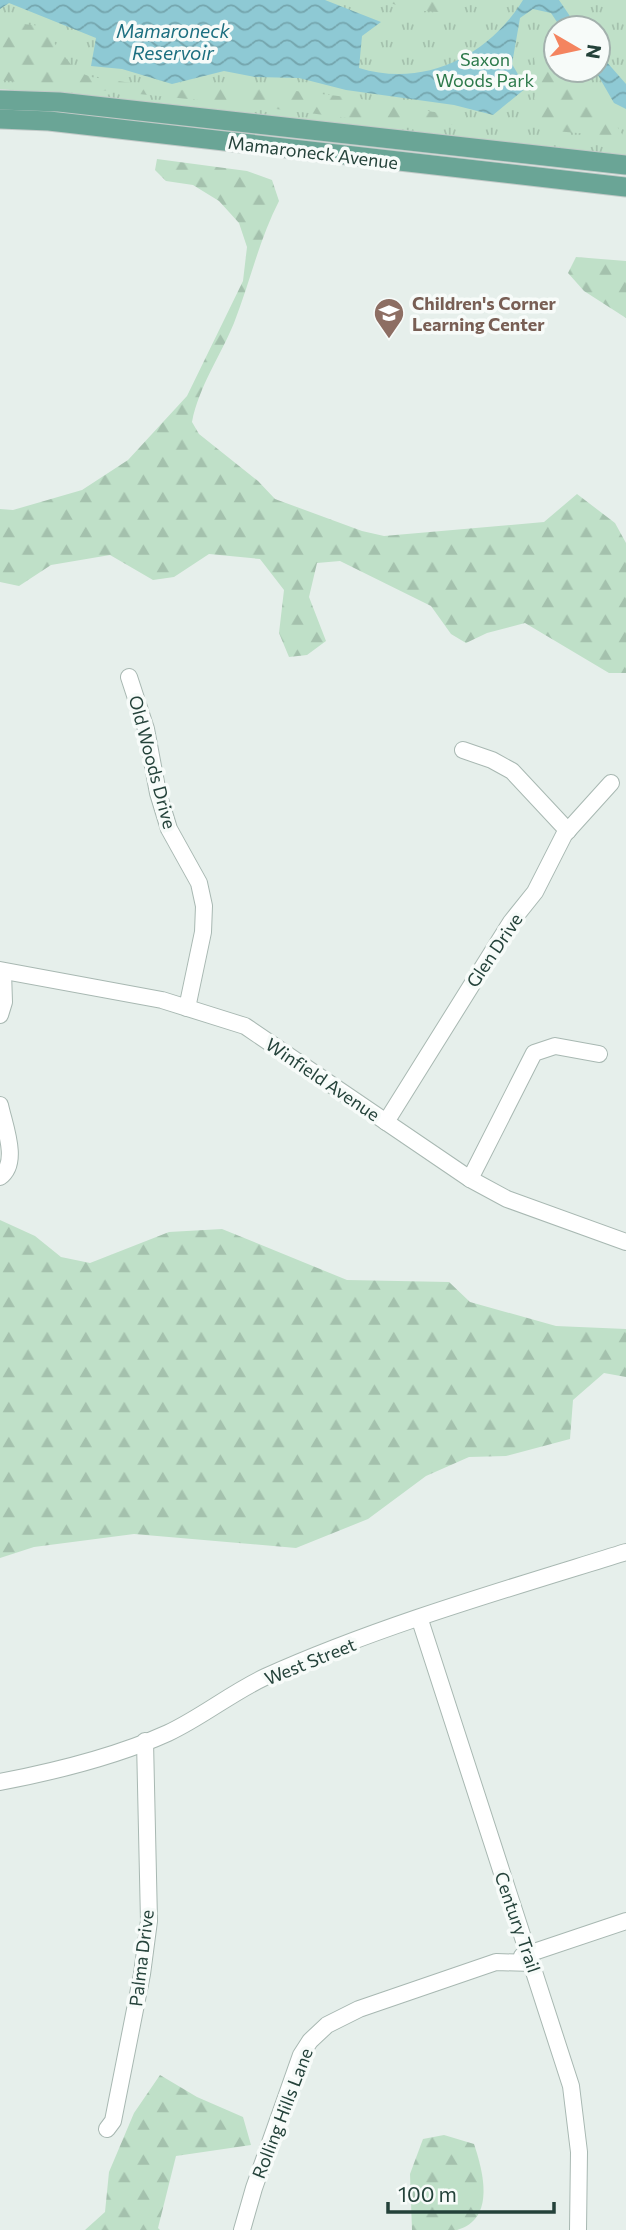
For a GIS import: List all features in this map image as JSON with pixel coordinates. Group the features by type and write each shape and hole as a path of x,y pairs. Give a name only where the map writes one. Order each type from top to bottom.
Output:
{"main road":[{"name":"Mamaroneck Avenue","path":"0,100 59,102 626,165"},
{"name":"Mamaroneck Avenue","path":"0,119 48,121 626,187"}],"street":[{"path":"595,184 599,162"},
{"name":"Old Woods Drive","path":"129,677 146,729 158,793 169,830 199,883 204,906 203,933 187,1007"},
{"path":"463,750 492,760 512,771 568,831"},
{"name":"Glen Drive","path":"386,1122 511,922 534,892 568,831 611,783"},
{"path":"0,1016 4,1002 2,971"},
{"name":"Winfield Avenue","path":"2,971 162,1000 245,1026 470,1179 507,1199 626,1242"},
{"path":"470,1179 534,1053 555,1046 599,1054"},
{"path":"0,1105 11,1157 6,1171 0,1177"},
{"name":"West Street","path":"0,1782 59,1771 145,1741 221,1705 262,1679 420,1620 626,1552"},
{"name":"Century Trail","path":"420,1620 571,2086 579,2152 578,2230"},
{"name":"Palma Drive","path":"107,2129 113,2121 149,1921 145,1741"},
{"name":"Rolling Hills Lane","path":"242,2230 286,2093 310,2041 327,2025 359,2009 506,1960 531,1958 626,1921"}],"green space":[{"name":"Saxon Woods Park","path":"0,0 626,0 626,156 220,110 0,89"},
{"path":"380,0 464,0 449,13 413,10"},
{"path":"6,22 41,26 76,71 91,77 179,90 245,85 355,98 462,117 471,125 389,123 228,103 0,80 0,24"},
{"path":"542,55 542,84 585,84 624,137 543,130 528,121 539,81 534,58"},
{"path":"157,159 247,171 272,180 279,201 234,323 195,409 192,422 199,434 258,481 275,499 362,531 384,536 544,522 577,494 615,523 626,543 626,673 609,673 525,623 487,633 466,643 451,634 431,606 340,561 317,563 309,597 326,641 307,655 289,657 279,633 284,590 260,559 209,554 174,577 153,580 110,555 51,565 19,586 0,582 0,509 13,510 82,490 128,460 187,396 243,281 247,247 239,223 219,201 193,185 166,181 155,170"},
{"path":"576,257 626,261 626,318 584,291 568,273"},
{"path":"0,1220 35,1236 61,1257 90,1263 169,1232 222,1229 347,1280 449,1282 470,1302 556,1326 626,1329 626,1377 604,1373 573,1400 570,1439 506,1456 469,1457 426,1476 368,1519 296,1548 134,1534 34,1547 0,1558"},
{"path":"160,2075 197,2097 243,2117 251,2145 176,2156 158,2228 160,2230 85,2230 105,2212 109,2172 134,2113"},
{"path":"444,2135 474,2144 483,2180 482,2205 469,2224 457,2230 412,2230 410,2174 423,2139"}],"water":[{"name":"Mamaroneck Reservoir","path":"0,0 325,0 381,22 362,36 359,68 407,74 452,63 473,52 509,20 523,0 559,0 568,14 552,14 533,9 520,18 512,64 526,88 493,115 454,105 346,90 299,78 255,77 224,71 172,84 122,69 91,66 96,38 9,3 0,9"},
{"path":"612,68 626,84 626,109 614,103 603,84 612,84"}],"place":[{"name":"Children's Corner Learning Center","path":"389,340"}]}
